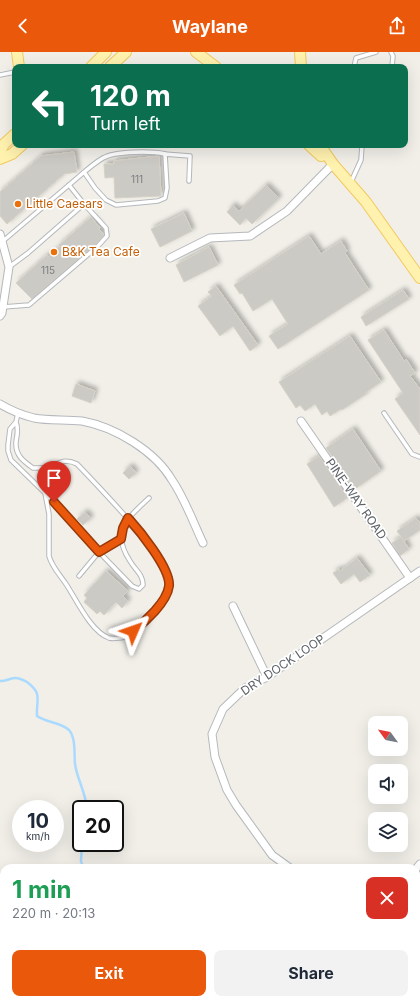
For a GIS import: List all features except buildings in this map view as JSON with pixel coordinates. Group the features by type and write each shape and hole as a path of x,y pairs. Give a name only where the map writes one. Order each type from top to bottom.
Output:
{"main road":[{"path":"17,52 19,64"},
{"path":"94,64 106,52"},
{"path":"113,64 126,52"},
{"path":"196,52 212,64"},
{"path":"300,52 301,64"},
{"path":"0,152 4,144 12,137"},
{"path":"0,159 12,154 19,148"},
{"path":"316,148 350,183 420,278"}],"street":[{"path":"170,258 210,238 250,236 288,211 333,164"},
{"path":"0,234 9,267 3,307 0,316"},
{"path":"0,404 18,413 34,418 82,421 108,429 133,442 154,458 172,479 203,543"},
{"name":"PINE-WAY ROAD","path":"301,421 410,578"},
{"name":"DRY DOCK LOOP","path":"284,864 272,855 227,790 215,757 212,734 223,709 245,688 267,677 420,571"},
{"path":"233,606 267,677"}],"lane":[{"path":"355,64 356,58 376,52"},
{"path":"392,52 392,64"},
{"path":"0,75 12,73"},
{"path":"350,183 361,160 362,148"},
{"path":"2,242 84,172 103,158 112,154 154,151 164,154 190,156 189,181"},
{"path":"84,172 95,188 106,200 116,205 158,201 165,198 166,188 164,154"},
{"path":"3,307 29,305 98,246 107,236 106,228 69,185"},
{"path":"9,267 28,254 84,204"},
{"path":"18,413 16,422 10,429 8,445 12,460 45,492 132,586 139,590 143,585 143,578 130,561 121,539 123,528 128,518 149,498"},
{"path":"384,413 412,454 420,457"},
{"path":"16,422 19,430 16,442 17,452 22,460 33,468 49,467 67,460 77,464 128,518 164,567 169,585 164,597 154,611 127,637 110,638 96,629 82,611 67,585 51,562 49,556 49,514 45,492 45,480 49,467"},
{"path":"78,576 99,552 121,539"}],"waterway":[{"path":"0,681 15,678 27,682 35,690 38,697 37,716 62,725 69,730 73,737 76,770 86,800"},
{"path":"82,852 82,864"}],"place":[{"name":"Little Caesars","path":"18,204"},
{"name":"B&K Tea Cafe","path":"54,252"}],"route":[{"path":"54,502 99,552 121,539 123,528 128,518 164,567 169,585 164,597 154,611 140,626 133,631"}]}
